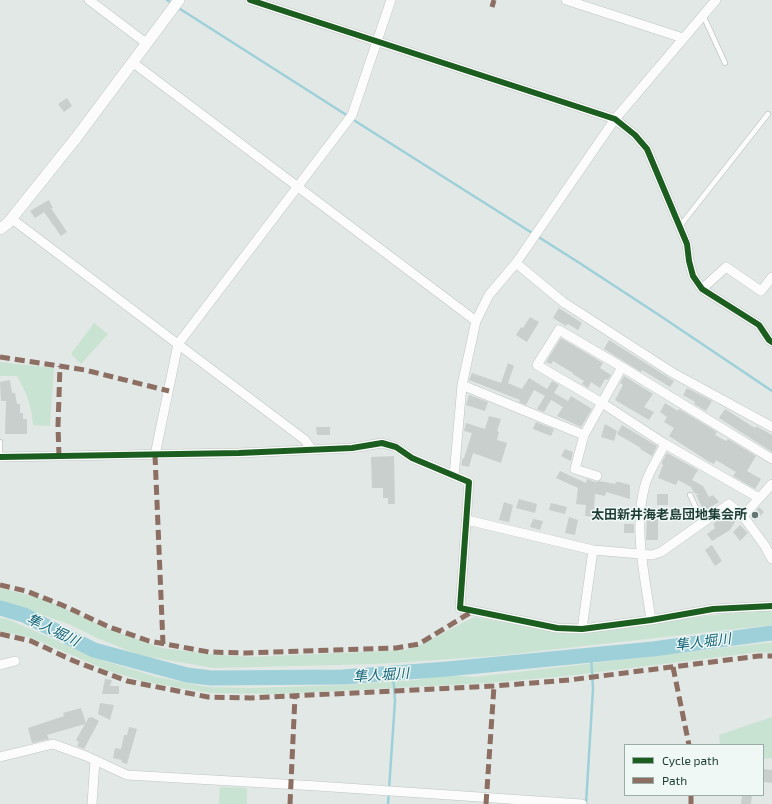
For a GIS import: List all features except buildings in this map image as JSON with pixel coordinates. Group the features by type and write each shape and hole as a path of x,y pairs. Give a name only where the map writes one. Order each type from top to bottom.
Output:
{"street":[{"path":"89,0 146,43"},
{"path":"0,229 12,219 76,138 177,0"},
{"path":"250,0 615,119 635,136 647,149 687,244 693,276 702,289 759,325 772,342"},
{"path":"155,455 178,344 352,115 391,0"},
{"path":"566,0 581,2 684,38"},
{"path":"454,476 462,385 476,321 489,295 516,263 615,119 716,0"},
{"path":"132,62 476,321"},
{"path":"12,219 304,440 312,450"},
{"path":"516,263 563,302 673,373 772,427"},
{"path":"702,289 726,267 761,291 772,277"},
{"path":"759,498 665,444 602,403 537,365 559,330 772,459"},
{"path":"597,476 575,470 584,436 622,367"},
{"path":"462,385 584,436"},
{"path":"0,457 239,454 352,448 382,443 396,448 412,458 469,482 468,520 460,608 557,628 582,629 651,620 713,609 772,606"},
{"path":"651,620 641,554 639,521 645,484 665,444"},
{"path":"743,516 772,484"},
{"path":"468,520 593,550 652,556 661,552 729,504 743,516 765,546 772,559"},
{"path":"582,629 593,550"},
{"path":"0,665 15,661"},
{"path":"0,757 53,744 95,760 127,775 582,804"},
{"path":"92,804 95,760"}],"lane":[{"path":"703,15 725,63"},
{"path":"680,227 768,114"},
{"path":"0,442 0,457"},
{"path":"690,495 703,522"}],"green space":[{"path":"94,323 108,334 81,364 71,354"},
{"path":"0,362 54,368 50,426 33,425 30,405 17,376 0,376"},
{"path":"0,588 44,599 111,630 162,648 250,657 405,650 420,645 474,617 570,634 595,632 642,624 747,611 772,610 772,625 495,656 377,664 213,668 139,655 97,638 71,625 34,612 0,604"},
{"path":"0,618 7,619 101,660 157,677 208,687 249,688 342,685 418,680 433,676 475,677 766,643 772,643 772,653 759,652 567,676 488,683 275,694 210,693 146,682 109,671 32,638 0,631"},
{"path":"772,717 772,758 764,759 764,744 720,744 719,735"},
{"path":"220,787 247,788 247,804 219,804"}],"waterway":[{"path":"167,0 173,4"},
{"path":"177,7 348,116"},
{"path":"352,119 578,262 772,391"},
{"name":"隼人堀川","path":"0,608 24,615 94,650 187,675 211,678 343,677 447,669 653,649 772,633"},
{"path":"586,804 593,689 591,655"},
{"path":"388,804 395,701 393,674"}],"marked path":[{"path":"492,7 494,0"},
{"path":"0,357 85,370 169,391"},
{"path":"59,457 58,426 60,366"},
{"path":"155,455 163,644"},
{"path":"0,585 26,591 62,605 109,627 149,641 209,652 245,653 396,648 419,644 473,611"},
{"path":"0,634 31,641 74,661 127,681 208,697 251,698 494,686 569,680 759,656 772,656"},
{"path":"673,667 689,744"},
{"path":"486,804 494,686"},
{"path":"290,804 295,696"},
{"path":"691,796 691,804"}],"cycle path":[{"path":"250,0 615,119 635,135 647,149 687,244 693,276 702,289 759,325 772,342"},
{"path":"0,457 239,453 352,448 382,443 396,447 412,458 469,482 460,608 557,628 582,629 651,620 713,609 772,606"}],"place":[{"name":"太田新井海老島団地集会所","path":"755,515"}]}
